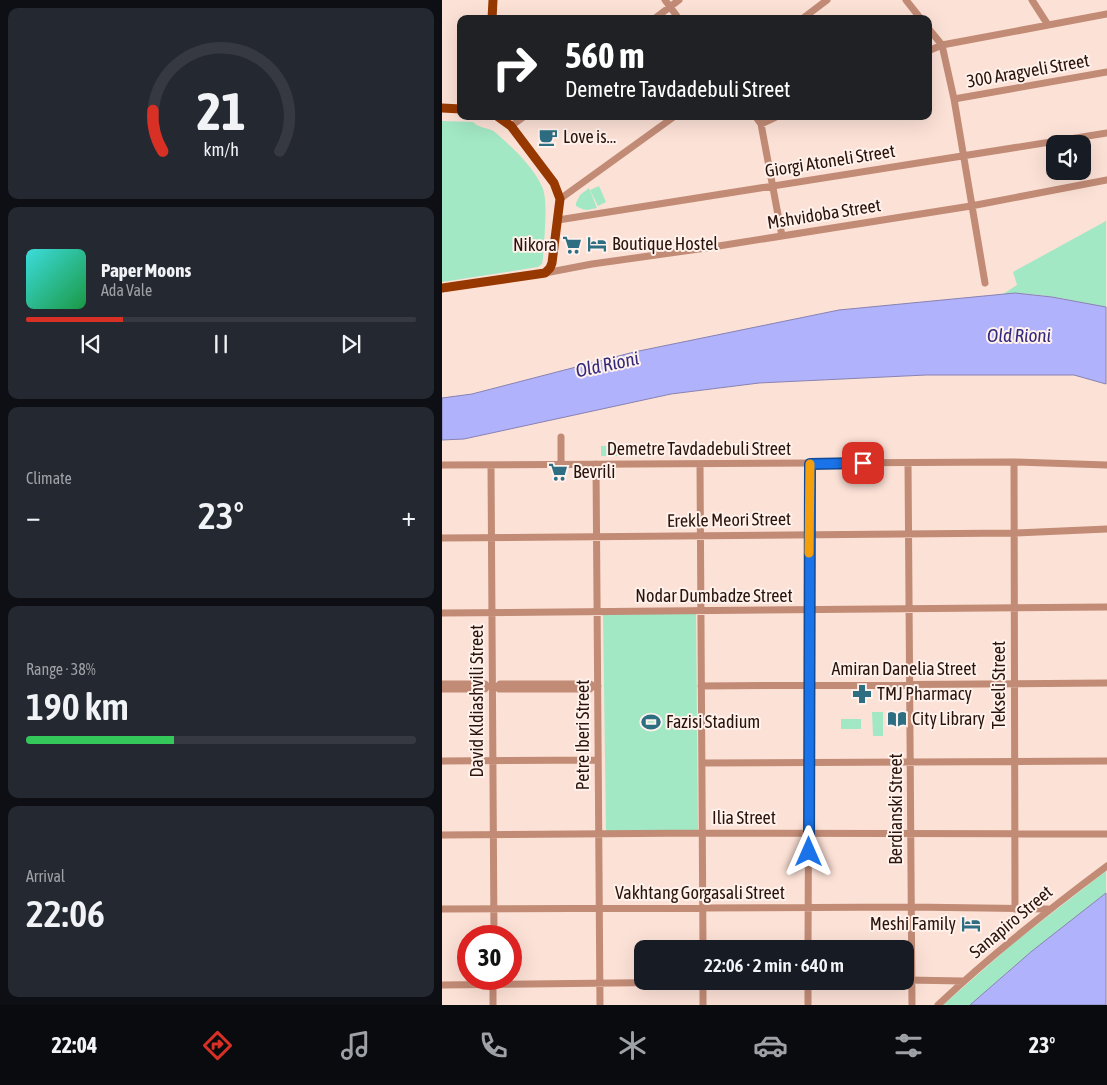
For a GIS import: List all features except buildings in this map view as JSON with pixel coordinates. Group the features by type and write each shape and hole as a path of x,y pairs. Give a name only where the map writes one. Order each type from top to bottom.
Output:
{"main road":[{"path":"492,15 493,0"},
{"path":"442,108 457,109"},
{"path":"442,288 545,273 550,268 553,258 560,199 554,183 511,126 503,120"}],"street":[{"path":"665,0 676,15"},
{"path":"659,15 679,0"},
{"path":"807,15 827,0"},
{"path":"906,0 918,15"},
{"path":"1032,0 1048,25"},
{"path":"932,49 942,45 1106,14"},
{"path":"932,33 942,45 954,99 985,283"},
{"name":"300 Aragveli Street","path":"954,99 1106,72"},
{"path":"511,126 519,120"},
{"path":"560,199 669,120"},
{"path":"758,120 761,124 782,236"},
{"path":"761,124 770,120"},
{"name":"Giorgi Atoneli Street","path":"558,220 1106,133"},
{"name":"Mshvidoba Street","path":"545,273 592,264 971,206 1106,180"},
{"path":"553,258 556,272"},
{"path":"561,436 561,465"},
{"name":"Demetre Tavdadebuli Street","path":"442,465 1014,462 1106,465"},
{"name":"Tekseli Street","path":"1014,462 1014,909"},
{"name":"Berdianski Street","path":"908,463 912,907 911,940"},
{"name":"Petre Iberi Street","path":"596,464 597,612 595,686 598,760 600,1005"},
{"path":"700,464 703,940"},
{"path":"808,940 810,464"},
{"name":"David Kldiashvili Street","path":"491,465 494,925"},
{"name":"Erekle Meori Street","path":"442,538 1014,533 1106,529"},
{"name":"Nodar Dumbadze Street","path":"442,613 1106,607"},
{"name":"Amiran Danelia Street","path":"701,686 1106,683"},
{"path":"442,684 485,684 499,689 590,689 595,686"},
{"path":"442,689 485,689 492,686"},
{"path":"442,761 598,760"},
{"path":"702,763 1106,761"},
{"name":"Ilia Street","path":"442,835 702,833 1106,834"},
{"name":"Sanapiro Street","path":"938,1005 1048,909 1106,866"},
{"name":"Vakhtang Gorgasali Street","path":"442,909 912,907 1048,909"},
{"path":"914,980 964,981"},
{"path":"442,984 457,983"},
{"path":"522,983 634,983"},
{"path":"493,990 493,1005"},
{"path":"703,990 703,1005"},
{"path":"808,990 808,1005"},
{"name":"Berdianski Street","path":"910,990 912,1005"}],"green space":[{"path":"442,121 473,122 478,126 494,131 516,151 535,173 543,189 545,203 543,258 542,264 538,267 442,282"},
{"path":"599,186 606,202 598,206 590,190"},
{"path":"589,188 597,208 587,210 576,206 580,195"},
{"path":"1106,221 1106,307 1042,295 1003,294 1017,285 1013,272"},
{"path":"601,446 620,446 620,456 601,456"},
{"name":"Fazisi Stadium","path":"696,613 698,830 606,831 603,614"},
{"path":"872,712 883,712 883,736 873,736"},
{"path":"841,719 861,719 861,729 841,729"},
{"path":"1106,871 1106,893 1032,951 970,1005 943,1005 1016,941"}],"water":[{"name":"Old Rioni","path":"1015,293 1052,297 1106,307 1106,384 1074,375 926,375 759,383 671,394 464,439 442,440 442,398 472,394 634,352 839,310"},
{"path":"1106,893 1106,1005 970,1005 1032,951"}],"slow traffic":[{"path":"809,553 810,464"}],"place":[{"name":"Love is...","path":"548,137"},
{"name":"Boutique Hostel","path":"597,244"},
{"name":"Nikora","path":"572,245"},
{"name":"Bevrili","path":"558,472"},
{"name":"TMJ Pharmacy","path":"862,694"},
{"name":"City Library","path":"897,719"},
{"name":"Fazisi Stadium","path":"651,722"},
{"name":"Meshi Family","path":"971,924"}],"route":[{"path":"809,852 810,464 863,463"}]}
